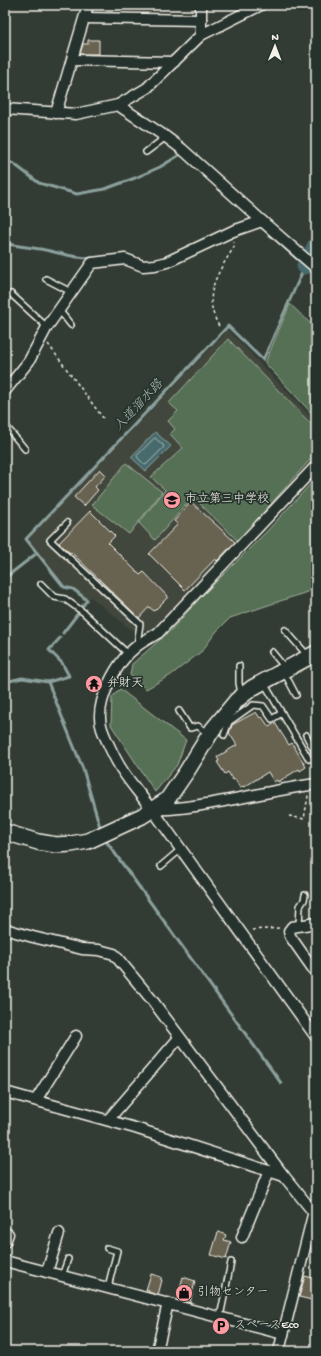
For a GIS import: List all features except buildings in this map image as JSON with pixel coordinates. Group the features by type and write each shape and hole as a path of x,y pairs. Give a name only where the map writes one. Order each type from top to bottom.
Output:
{"street":[{"path":"56,113 73,60 88,5"},
{"path":"201,5 201,36"},
{"path":"5,109 76,114 118,105 147,88 201,36 262,5"},
{"path":"85,18 201,20"},
{"path":"73,60 174,62"},
{"path":"118,105 182,149 314,266"},
{"path":"5,392 30,361 44,332 92,263 125,259 143,266 155,265 167,262 233,231 262,221"},
{"path":"316,466 158,633 136,646 128,654 115,670 108,684 100,713 102,728 121,770 152,809 316,1036"},
{"path":"5,831 44,843 56,845 71,844 88,841 142,816 167,800 227,710 242,696 313,655"},
{"path":"152,809 176,809 292,788 314,789"},
{"path":"316,923 295,926 289,931 290,936 316,973"},
{"path":"5,929 82,949 99,950 114,954 135,979 284,1176 315,1208 279,1351"},
{"path":"36,1100 76,1036"},
{"path":"108,1120 179,1038"},
{"path":"5,1092 135,1128 284,1176"},
{"path":"242,1237 269,1171"},
{"path":"46,1272 59,1233"},
{"path":"5,1261 283,1334"},
{"path":"157,1351 168,1303"}],"lane":[{"path":"146,152 166,137"},
{"path":"46,279 71,292"},
{"path":"12,294 44,332"},
{"path":"58,310 71,325"},
{"path":"5,425 25,450"},
{"path":"67,523 50,540 140,624 136,646"},
{"path":"41,584 54,597 65,599 83,612 128,654"},
{"path":"285,630 313,655"},
{"path":"272,652 285,670 296,696"},
{"path":"239,666 239,683 242,696"},
{"path":"264,682 309,759"},
{"path":"224,735 229,722 253,705 263,706 272,719 282,713"},
{"path":"179,711 190,728 198,726 209,735"},
{"path":"306,735 316,754"},
{"path":"161,866 181,849"},
{"path":"295,926 300,906 305,895"},
{"path":"107,1248 118,1251 108,1287"},
{"path":"62,1276 68,1259"},
{"path":"220,1317 231,1262"}],"path":[{"path":"220,326 214,316 212,298 214,282 223,263 234,247 233,231"},
{"path":"44,332 103,418"},
{"path":"289,816 304,819 308,796 314,789"},
{"path":"251,930 295,926"}],"shaded area":[{"name":"市立第三中学校","path":"228,330 316,422 316,462 157,631 135,628 133,631 91,597 87,600 70,586 65,586 28,539"}],"green space":[{"path":"290,304 316,329 316,418 265,363"},
{"path":"228,339 316,429 316,453 238,541 193,497 155,540 139,523 165,490 151,477 183,448 170,434 175,429 168,421 178,411 169,403"},
{"path":"126,463 162,492 129,534 92,505"},
{"path":"316,478 316,585 307,592 230,618 216,632 202,651 171,675 146,689 130,675 132,664 171,630"},
{"path":"120,689 186,740 177,765 155,792 111,725 112,697"}],"water":[{"path":"155,432 171,446 146,471 131,457"}],"waterway":[{"path":"5,161 14,164 39,183 77,194 105,189 160,167 181,154 183,156"},
{"name":"入道溜水路","path":"82,607 87,600 73,589 64,587 26,539 228,326 263,360 305,266 260,226"},
{"path":"5,243 75,257 93,258"},
{"path":"305,266 316,245"},
{"path":"5,578 37,553"},
{"name":"入道溜水路","path":"63,633 79,612"},
{"name":"入道溜水路","path":"5,682 22,678 48,682 69,676 62,663 49,650 60,638"},
{"path":"48,682 83,769 100,827"},
{"path":"106,841 281,1083"}],"place":[{"name":"市立第三中学校","path":"172,500"},
{"name":"弁財天","path":"94,684"},
{"name":"引物センター","path":"184,1293"},
{"name":"スペースEco","path":"221,1326"}]}
